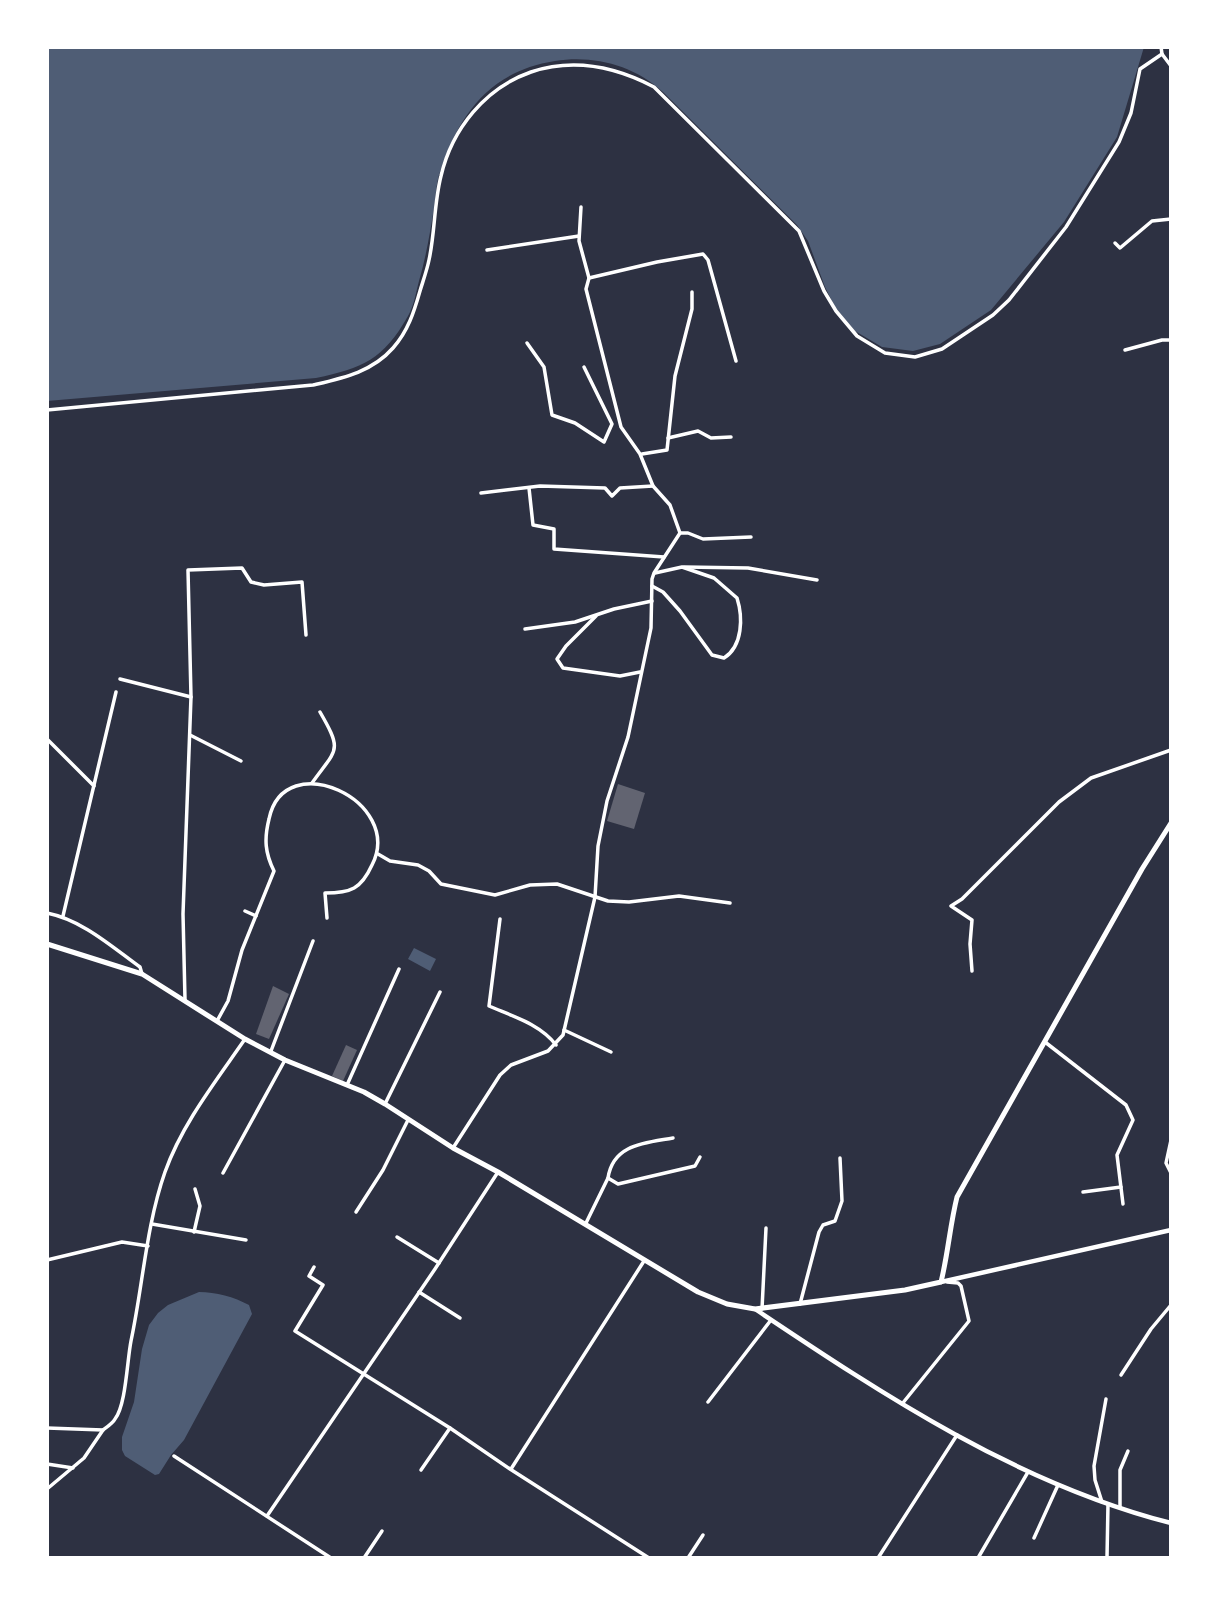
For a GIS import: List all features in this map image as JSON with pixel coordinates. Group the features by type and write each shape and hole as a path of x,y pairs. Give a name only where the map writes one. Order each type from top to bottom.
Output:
{"main road":[{"path":"47,944 142,974 245,1039 285,1060 385,1104 453,1148 498,1172 698,1292 726,1304 759,1309 905,1290 941,1282 957,1197 1142,869 1171,823"}],"street":[{"path":"1161,47 1162,54 1171,66"},
{"path":"47,410 313,385 353,376 375,364 393,348 412,319 429,260 441,175 464,122 475,107 525,74 566,65 608,68 634,76 654,87 799,230 824,291 836,312 857,337 884,353 915,357 942,349 993,315 1009,300 1066,227 1119,142 1131,113 1140,69 1162,54"},
{"path":"581,207 579,236 589,278 586,289 621,427 640,454 653,486 670,505 680,533"},
{"path":"1115,243 1120,248 1152,221 1171,219"},
{"path":"487,250 579,236"},
{"path":"589,278 702,254 708,260 736,361"},
{"path":"640,454 667,450 675,376 692,309 692,292"},
{"path":"1125,350 1171,340"},
{"path":"527,343 544,367 552,415 575,423 604,442 612,424"},
{"path":"584,367 612,424 621,427"},
{"path":"668,438 698,431 710,438 731,437"},
{"path":"481,493 529,488 605,488 612,496 620,488 653,486"},
{"path":"529,488 533,525 554,529 554,549 664,557"},
{"path":"680,533 688,533 703,540 751,537"},
{"path":"453,1148 500,1075 511,1065 548,1051 556,1045 564,1030 595,897 598,846 607,802 628,737 651,628 654,573 680,533"},
{"path":"654,573 682,567 748,568 817,580"},
{"path":"652,586 663,592 680,611 712,655 724,658 729,655 737,641 741,621 737,598 714,579 682,567"},
{"path":"185,1001 183,914 191,696 188,570 242,568 251,582 264,585 302,582 306,635"},
{"path":"525,629 575,622 652,601"},
{"path":"596,616 557,659 564,668 620,676 640,673"},
{"path":"120,680 191,696"},
{"path":"64,916 116,692"},
{"path":"312,783 335,750 335,738 320,712"},
{"path":"190,736 240,761"},
{"path":"47,739 94,786"},
{"path":"972,971 972,920 951,906 962,899 1059,802 1091,778 1171,750"},
{"path":"217,1022 234,984 242,950 274,871 266,856 265,834 271,808 277,796 295,785 312,783 343,791 370,814 377,830 378,854 367,875 351,891 325,893 327,918"},
{"path":"378,854 390,861 418,866 429,871 440,884 495,895 530,885 556,884 608,901 629,902 679,897 730,903"},
{"path":"245,911 256,916"},
{"path":"47,912 64,916 114,948 140,967 142,974"},
{"path":"500,919 489,1006 532,1025 550,1037 556,1045"},
{"path":"271,1052 313,941"},
{"path":"347,1085 399,969"},
{"path":"385,1104 440,992"},
{"path":"564,1030 611,1052"},
{"path":"47,1489 84,1458 103,1430 115,1419 122,1404 126,1365 152,1224 166,1170 200,1104 245,1039"},
{"path":"1045,1042 1126,1105 1133,1120 1117,1155 1123,1205"},
{"path":"223,1173 285,1060"},
{"path":"356,1212 383,1170 408,1120"},
{"path":"585,1225 615,1157 624,1151 673,1138"},
{"path":"1171,1140 1166,1163 1171,1173"},
{"path":"608,1178 618,1184 695,1166 700,1157"},
{"path":"800,1304 819,1232 823,1225 835,1221 842,1201 840,1158"},
{"path":"267,1516 498,1172"},
{"path":"1083,1192 1121,1187"},
{"path":"194,1232 200,1206 195,1189"},
{"path":"152,1224 246,1240"},
{"path":"766,1228 759,1309 771,1320 902,1404 1028,1472 1105,1503 1171,1523"},
{"path":"941,1282 1171,1230"},
{"path":"397,1237 439,1263"},
{"path":"47,1260 122,1242 148,1246"},
{"path":"510,1469 644,1261"},
{"path":"314,1267 309,1276 323,1285 295,1331 649,1558"},
{"path":"902,1404 969,1321 961,1286 958,1283 941,1282"},
{"path":"419,1292 460,1318"},
{"path":"1121,1375 1132,1355 1171,1305"},
{"path":"708,1402 771,1320"},
{"path":"1106,1399 1094,1466 1095,1480 1105,1503 1107,1558"},
{"path":"47,1428 103,1430"},
{"path":"421,1470 450,1428"},
{"path":"877,1558 957,1435"},
{"path":"1120,1507 1120,1469 1128,1451"},
{"path":"174,1456 331,1558"},
{"path":"47,1464 73,1468"},
{"path":"978,1558 1028,1472"},
{"path":"1034,1538 1058,1485"},
{"path":"363,1558 382,1531"},
{"path":"688,1558 703,1535"},
{"path":"638,1558 641,1553"}],"water":[{"path":"47,47 1144,47 1117,137 1064,222 991,310 940,344 913,351 882,347 855,331 835,307 808,241 797,225 663,92 639,75 612,64 570,60 532,66 513,74 495,85 468,114 457,131 439,176 428,245 412,308 390,343 370,360 347,370 316,378 47,401"},
{"path":"414,948 436,959 430,971 408,959"},
{"path":"199,1292 237,1300 249,1305 252,1314 184,1440 159,1474 155,1475 125,1456 122,1450 122,1437 134,1402 142,1349 149,1325 158,1313 168,1305"}],"building":[{"path":"618,784 645,793 634,829 607,821"},
{"path":"273,986 289,994 269,1039 256,1034"},
{"path":"346,1045 357,1050 343,1081 332,1076"}]}
